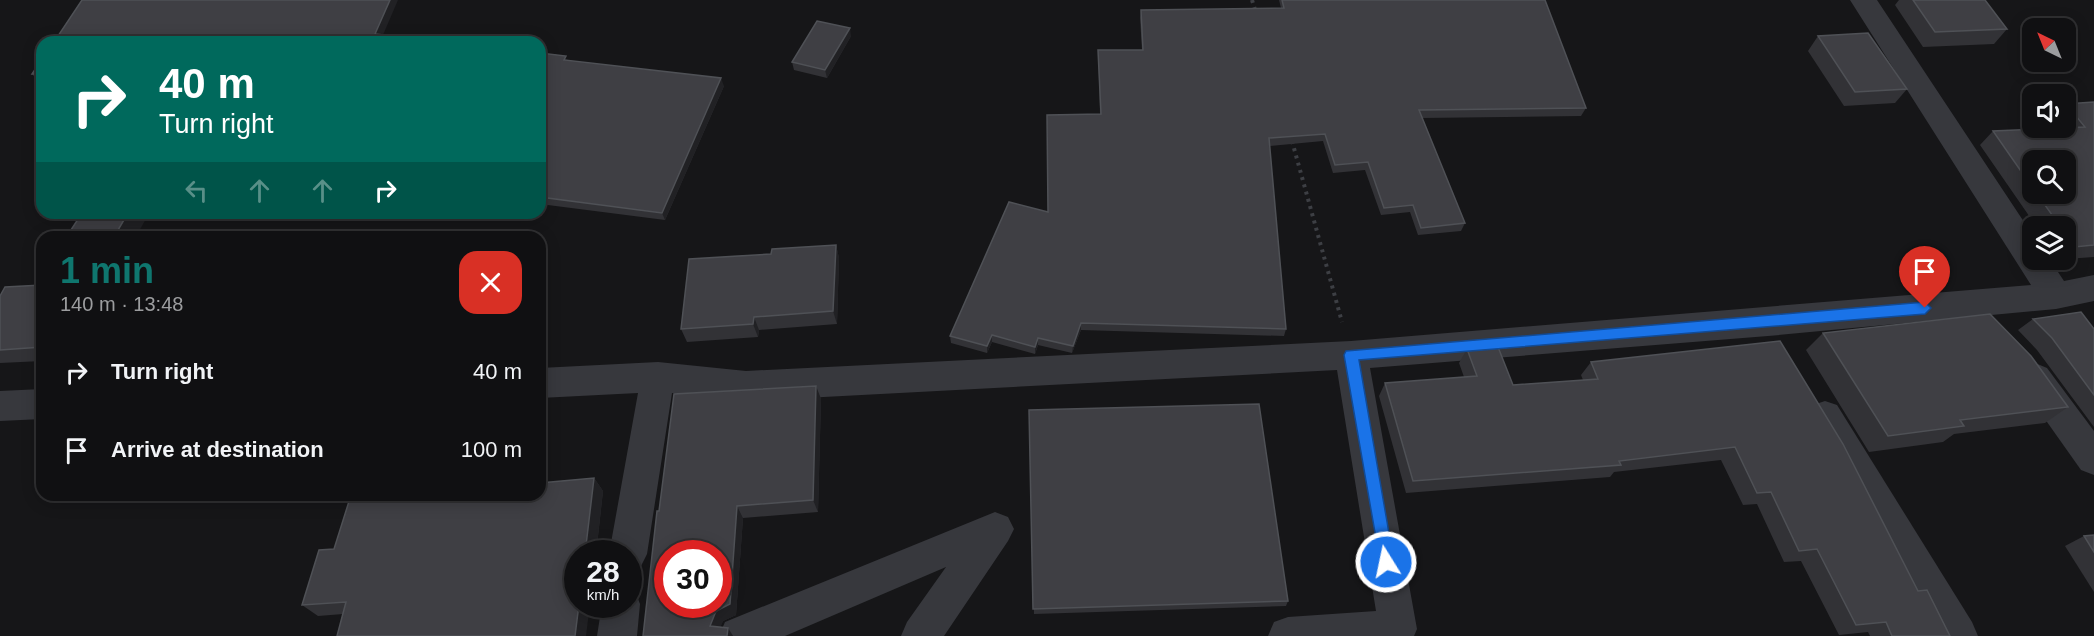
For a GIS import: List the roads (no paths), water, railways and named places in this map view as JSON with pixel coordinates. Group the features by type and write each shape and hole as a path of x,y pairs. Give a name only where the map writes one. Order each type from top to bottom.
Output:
{"street":[{"path":"1863,0 2056,296"},
{"path":"546,383 658,377 746,386 1351,355 1970,304 2056,296 2094,288"},
{"path":"1970,304 1993,328"},
{"path":"1768,322 1786,352"},
{"path":"2016,353 2094,459"},
{"path":"1288,636 1398,629 1351,355"},
{"path":"630,540 658,377"},
{"path":"1811,393 1958,636"},
{"path":"0,406 36,404"},
{"path":"739,636 995,529 921,636"},
{"path":"617,636 619,618"}]}
